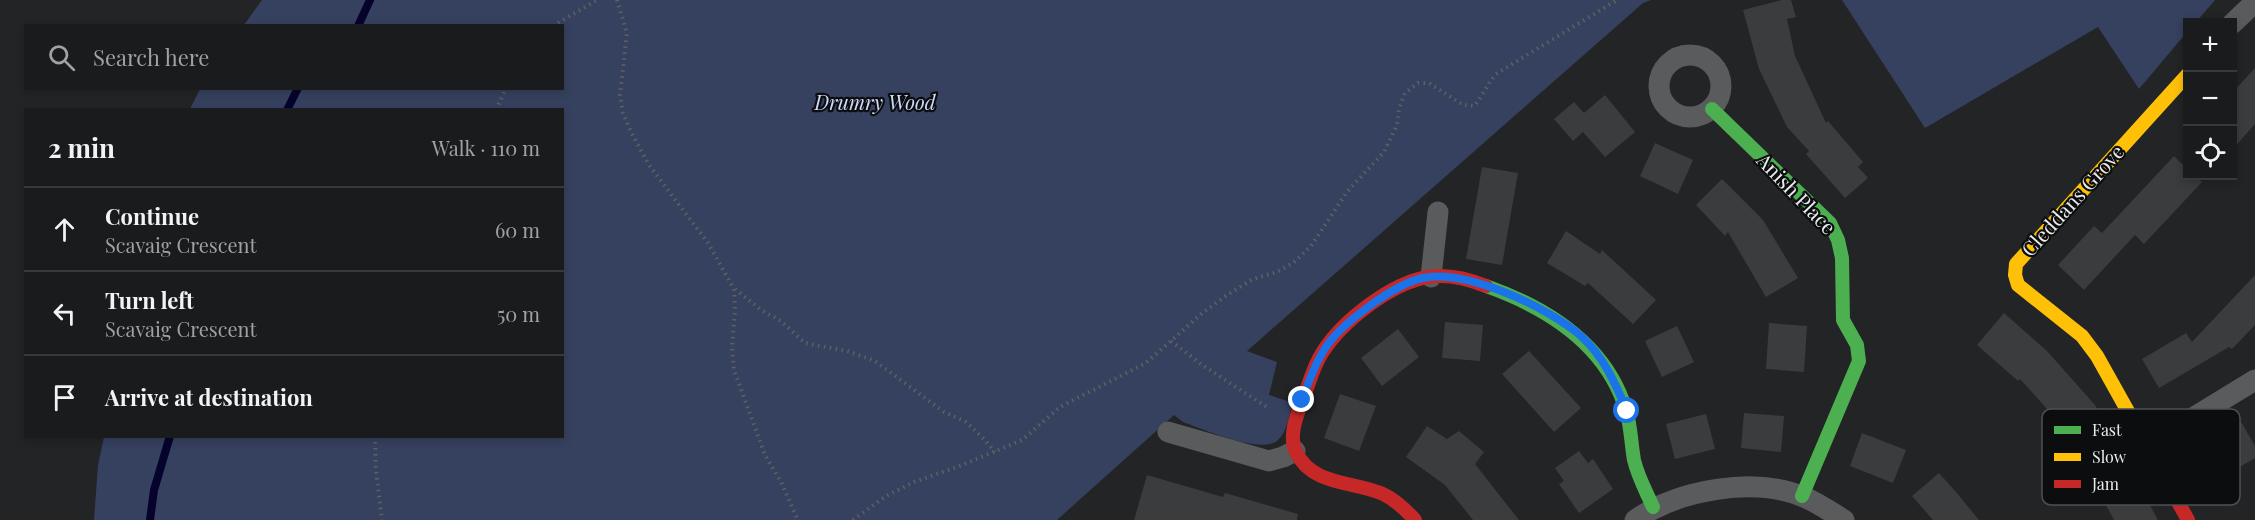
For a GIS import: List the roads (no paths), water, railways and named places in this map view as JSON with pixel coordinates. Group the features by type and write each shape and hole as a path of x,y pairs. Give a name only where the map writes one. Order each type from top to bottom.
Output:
{"street":[{"path":"2237,19 2255,2"},
{"name":"Cleddans Grove","path":"2126,409 2097,356 2082,336 2018,285 2015,275 2016,264 2183,78"},
{"name":"Anish Place","path":"1712,110 1830,223 1837,234 1842,250 1841,308 1844,323 1857,344 1860,353 1859,361 1802,496"},
{"path":"1431,277 1438,212"},
{"path":"1415,520 1396,502 1382,494 1321,477 1306,468 1295,451 1292,440 1315,365 1325,347 1358,315 1405,285 1431,277 1454,279 1500,290 1565,324 1583,338 1612,377 1623,403 1630,425 1637,472 1653,507"},
{"path":"2208,409 2255,380"},
{"path":"1168,432 1269,461 1295,451"},
{"path":"1635,520 1653,507 1695,494 1723,488 1753,487 1802,496 1844,520"},
{"name":"Cleddans Grove","path":"2180,505 2188,520"}],"waterway":[{"path":"359,24 370,0"},
{"path":"288,108 297,90"},
{"path":"150,520 154,490 169,438"}],"park label":[{"name":"Drumry Wood","path":"875,103"}]}
